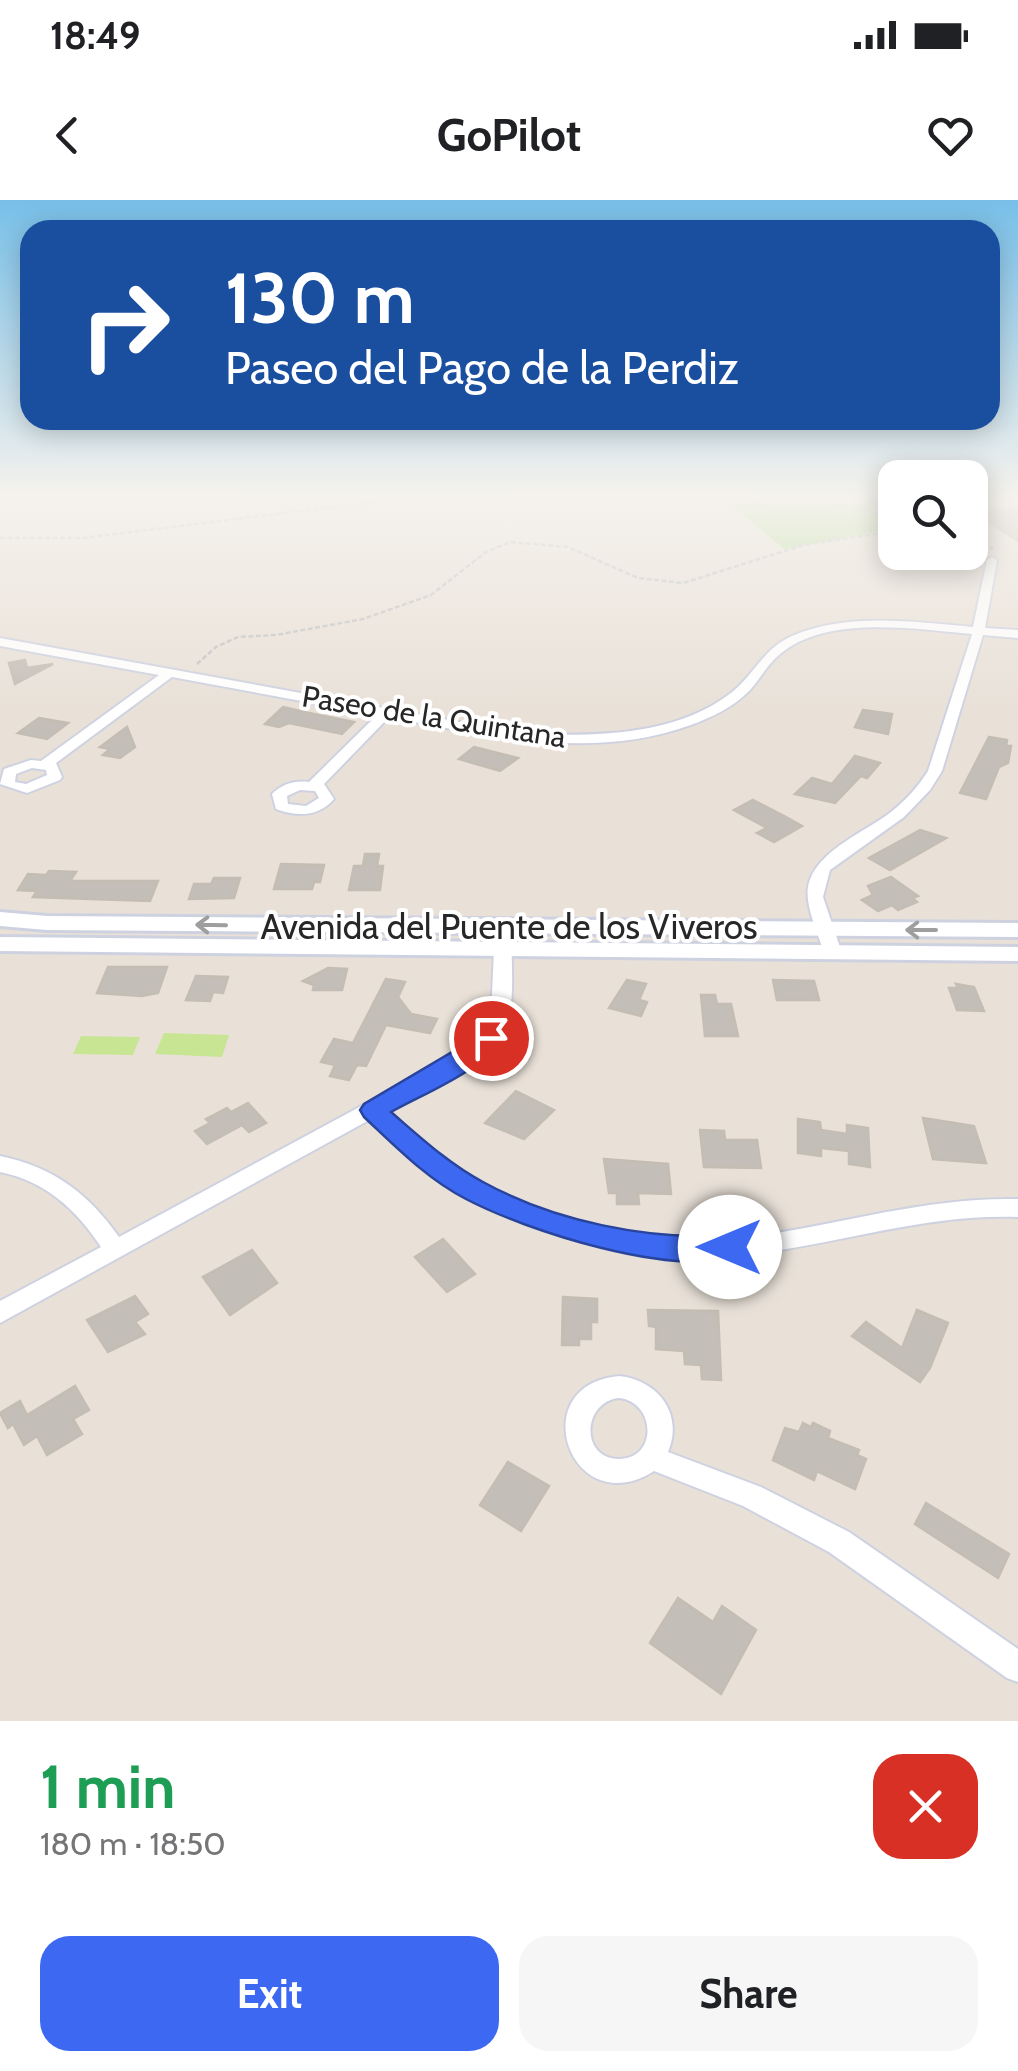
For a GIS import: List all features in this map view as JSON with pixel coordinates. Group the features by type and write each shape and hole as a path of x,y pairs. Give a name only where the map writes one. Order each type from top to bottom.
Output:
{"street":[{"path":"833,953 816,897 823,868 908,810 925,791 935,771 978,632 990,568"},
{"name":"Paseo de la Quintana","path":"0,642 526,738 578,740 628,735 682,721 736,697 758,666 778,648 801,636 826,630 890,626 1018,634"},
{"path":"46,764 175,675"},
{"path":"314,785 386,712"},
{"name":"Avenida del Puente de los Viveros","path":"0,920 833,953 1018,954"},
{"path":"94,947 104,923"},
{"name":"Avenida del Puente de los Viveros","path":"0,944 94,947 826,930 1018,930"},
{"path":"0,1313 459,1062 491,1038 500,1016 503,939"},
{"path":"373,1110 423,1156 473,1190 540,1220 645,1244 701,1249 758,1245 934,1212 986,1205 1018,1208"},
{"path":"0,1164 63,1187 92,1214 116,1249"},
{"path":"652,1458 752,1496 839,1542 1018,1667"}],"path":[{"path":"175,675 238,637 362,618 431,596 466,568"},
{"path":"616,568 638,578 683,582 730,568"}],"green space":[{"path":"164,1033 229,1035 222,1057 155,1054"},
{"path":"81,1036 140,1037 133,1055 73,1054"}],"building":[{"path":"25,660 27,668 53,664 15,684 9,663"},
{"path":"283,707 354,722 342,734 289,723 279,727 265,724"},
{"path":"863,710 892,714 888,734 855,727"},
{"path":"39,718 68,723 47,739 18,733"},
{"path":"127,727 135,747 120,758 103,755 110,749 100,747"},
{"path":"989,737 1007,740 1006,746 1011,746 1008,763 999,767 986,799 960,793"},
{"path":"474,747 518,758 500,771 459,759"},
{"path":"855,756 880,763 835,803 795,794 812,778 832,784"},
{"path":"753,800 802,826 774,842 757,833 767,828 734,810"},
{"path":"920,830 946,838 890,870 869,858"},
{"path":"365,854 379,854 377,866 383,866 380,890 349,890 354,866 363,866"},
{"path":"281,864 324,865 320,882 314,882 312,889 274,889"},
{"path":"49,871 76,872 70,881 158,881 150,901 33,897 37,891 18,890 28,874 46,875"},
{"path":"891,877 918,896 912,898 917,902 898,910 892,905 878,911 862,900 873,895 868,886"},
{"path":"214,878 240,878 234,898 189,899 194,884 211,884"},
{"path":"108,967 167,967 158,993 142,996 97,993"},
{"path":"328,968 347,969 342,990 313,990 314,985 303,981"},
{"path":"196,976 228,977 223,993 213,992 210,1001 186,1000"},
{"path":"386,979 405,982 398,997 411,1014 437,1019 430,1033 386,1025 366,1066 357,1065 349,1080 330,1076 335,1065 321,1062 334,1039 353,1043"},
{"path":"627,980 646,984 639,1000 647,1002 641,1016 609,1008"},
{"path":"773,980 814,981 819,1000 777,1000"},
{"path":"956,984 974,987 984,1011 957,1010 949,988 958,988"},
{"path":"701,995 715,995 717,1004 731,1004 738,1036 705,1036"},
{"path":"516,1091 554,1110 524,1139 485,1123"},
{"path":"248,1103 266,1123 249,1132 242,1125 207,1144 195,1131 210,1123 206,1119"},
{"path":"923,1118 974,1126 986,1163 933,1159"},
{"path":"798,1119 820,1122 821,1130 847,1134 847,1125 868,1128 870,1167 849,1164 849,1151 821,1148 821,1156 798,1153"},
{"path":"700,1130 724,1131 725,1140 757,1140 761,1168 704,1167"},
{"path":"604,1159 668,1164 671,1194 638,1193 639,1204 617,1204 617,1193 609,1193"},
{"path":"443,1239 475,1274 447,1292 415,1257"},
{"path":"252,1250 277,1283 230,1315 203,1277"},
{"path":"135,1296 148,1314 135,1322 145,1334 108,1352 87,1320"},
{"path":"563,1297 597,1299 597,1322 591,1322 591,1339 579,1339 579,1345 562,1345"},
{"path":"648,1310 718,1311 721,1380 702,1379 701,1365 685,1364 684,1351 656,1349 656,1327 649,1326"},
{"path":"917,1310 948,1323 930,1368 920,1382 852,1336 866,1322 902,1348"},
{"path":"75,1386 89,1410 73,1419 82,1434 47,1455 37,1436 24,1445 13,1424 8,1428 0,1413 20,1401 27,1415"},
{"path":"803,1423 830,1431 828,1438 859,1450 857,1455 866,1459 855,1489 817,1471 814,1480 773,1460 785,1428 799,1432"},
{"path":"508,1462 549,1486 521,1531 480,1505"},
{"path":"926,1503 1009,1554 998,1578 915,1524"},
{"path":"678,1598 713,1622 722,1606 756,1630 721,1694 650,1643"}],"route":[{"path":"491,1038 459,1062 373,1110 423,1156 473,1190 540,1220 645,1244 701,1249 730,1247"}]}
